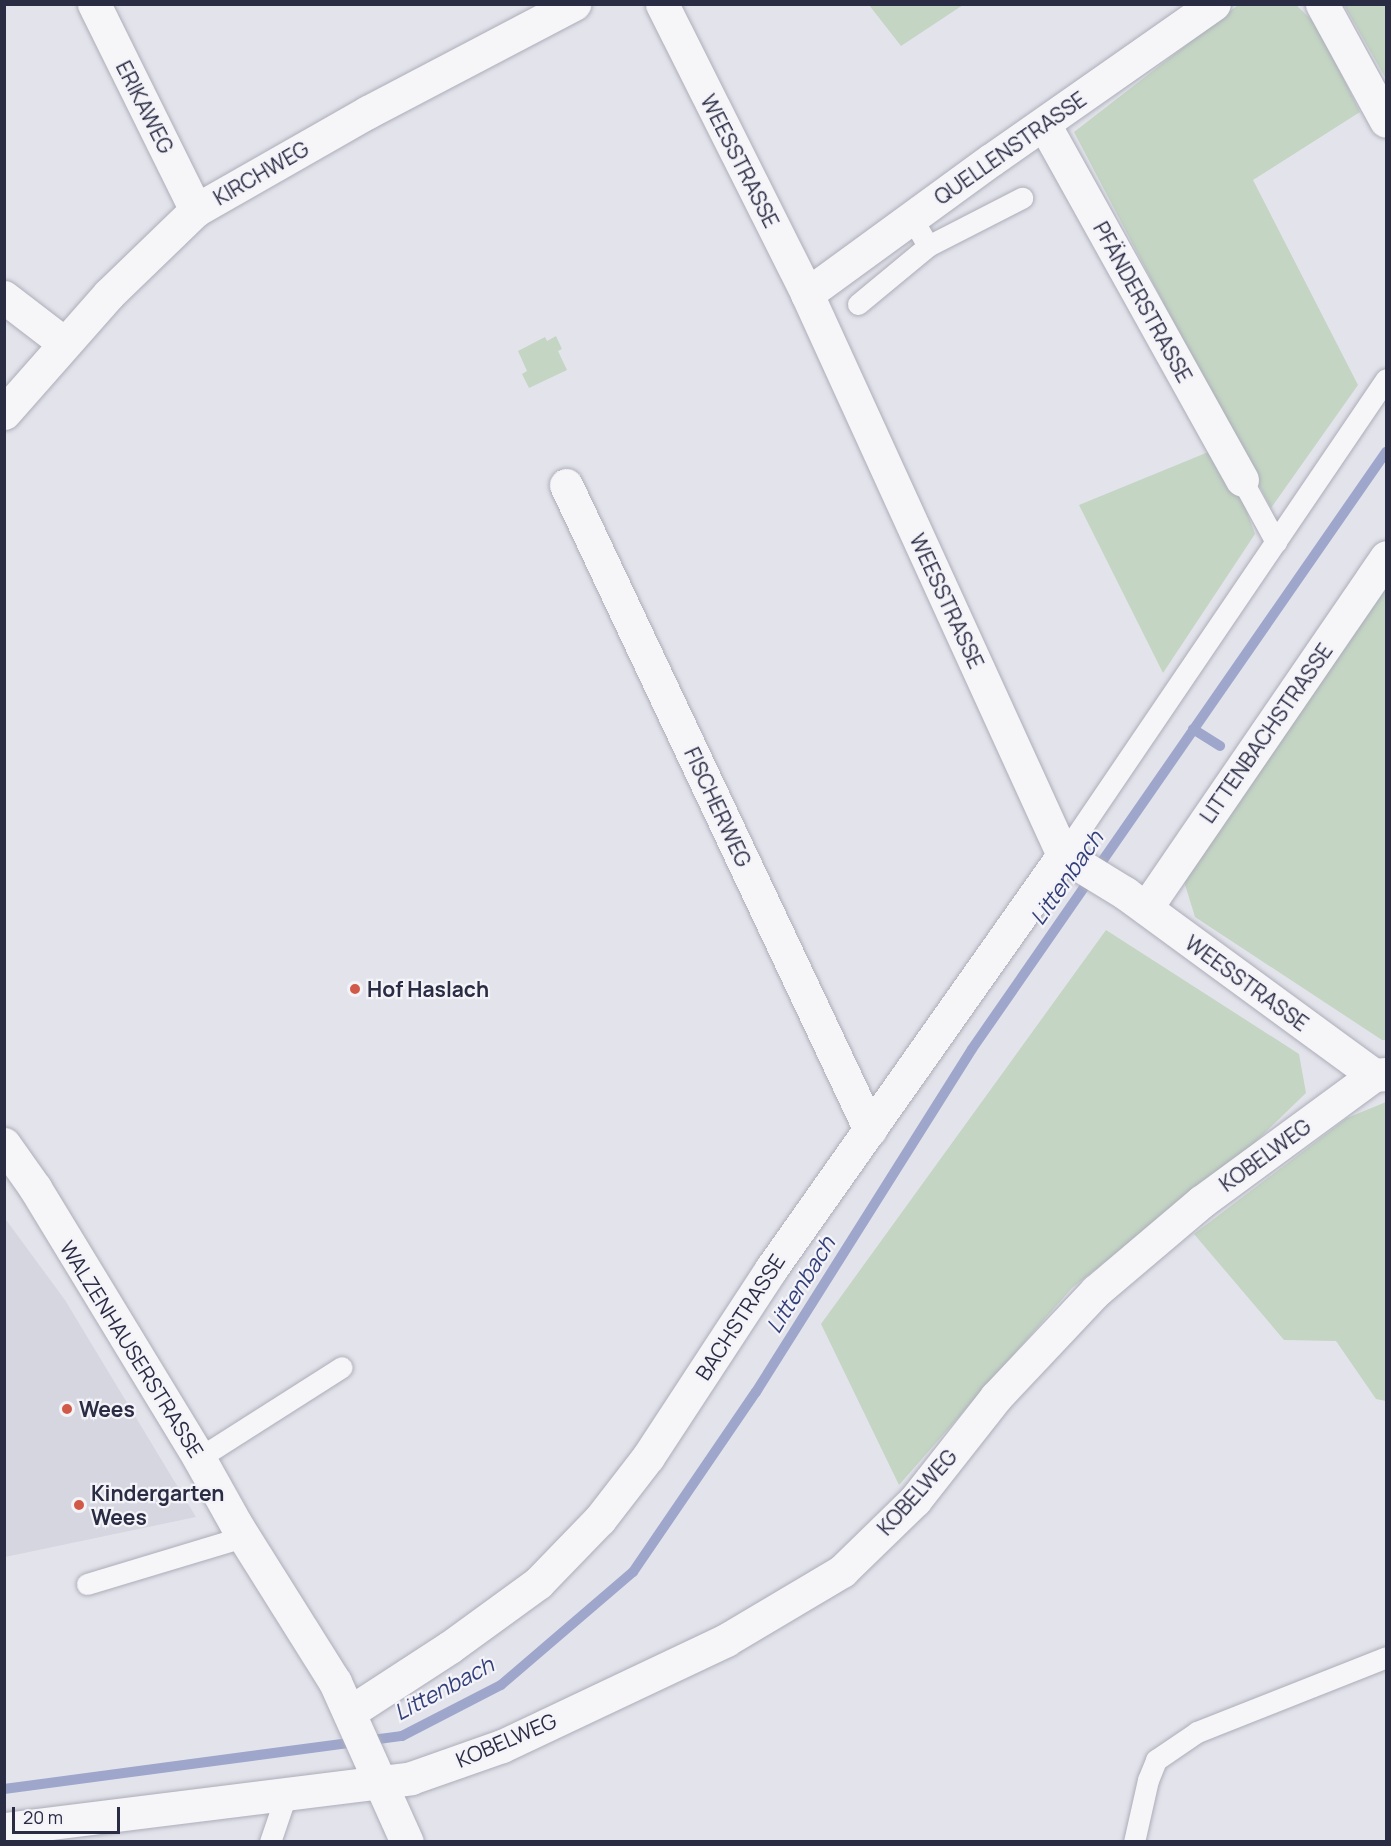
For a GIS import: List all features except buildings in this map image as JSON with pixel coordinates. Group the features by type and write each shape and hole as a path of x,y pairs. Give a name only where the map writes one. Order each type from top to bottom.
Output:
{"street":[{"name":"ERIKAWEG","path":"94,4 196,210"},
{"name":"KIRCHWEG","path":"4,413 64,343 122,281 196,210 368,112 574,4"},
{"name":"WEESSTRASSE","path":"662,4 807,294 1069,858 1135,901 1380,1075"},
{"name":"QUELLENSTRASSE","path":"807,294 1214,4"},
{"path":"1322,4 1386,121"},
{"name":"PFÄNDERSTRASSE","path":"1044,124 1242,480"},
{"path":"4,297 64,343"},
{"name":"FISCHERWEG","path":"566,485 870,1130"},
{"name":"LITTENBACHSTRASSE","path":"1135,901 1386,557"},
{"name":"BACHSTRASSE","path":"352,1718 538,1582 600,1519 648,1457 771,1269 1069,858"},
{"name":"KOBELWEG","path":"4,1829 287,1792 375,1770 411,1778 502,1746 726,1640 842,1571 915,1500 996,1397 1096,1291 1201,1202 1380,1075"},
{"name":"WALZENHAUSERSTRASSE","path":"4,1144 35,1188 199,1458 240,1531 335,1682 407,1842"}],"lane":[{"path":"858,304 927,246 1022,198"},
{"path":"912,218 927,246"},
{"path":"1069,858 1386,379"},
{"path":"1242,480 1276,542"},
{"path":"199,1458 342,1368"},
{"path":"87,1584 240,1531"},
{"path":"1134,1842 1148,1780 1156,1760 1197,1732 1386,1657"},
{"path":"270,1842 287,1792"}],"shaded area":[{"name":"Wees","path":"4,1217 65,1300 196,1517 5,1557"}],"green space":[{"path":"869,5 963,5 901,46"},
{"path":"1238,5 1296,5 1318,26 1360,112 1253,180 1358,385 1271,508 1074,132"},
{"path":"1344,5 1386,5 1386,79"},
{"path":"556,336 562,349 558,351 567,370 529,388 522,374 527,371 518,351 545,337 547,341"},
{"path":"1223,446 1255,534 1163,673 1079,505"},
{"path":"1386,582 1386,1040 1382,1040 1195,917 1183,878"},
{"path":"1106,930 1299,1054 1306,1093 1246,1151 1072,1288 899,1485 821,1324"},
{"path":"1386,1102 1386,1401 1376,1399 1336,1341 1284,1340 1194,1234 1347,1118"}],"waterway":[{"name":"Littenbach","path":"4,1789 402,1736 501,1685 633,1572 756,1392 972,1049 1386,452"},
{"path":"1193,729 1220,746"}],"place":[{"name":"Hof Haslach","path":"355,989"},
{"name":"Wees","path":"67,1409"},
{"name":"Kindergarten Wees","path":"79,1505"}]}
